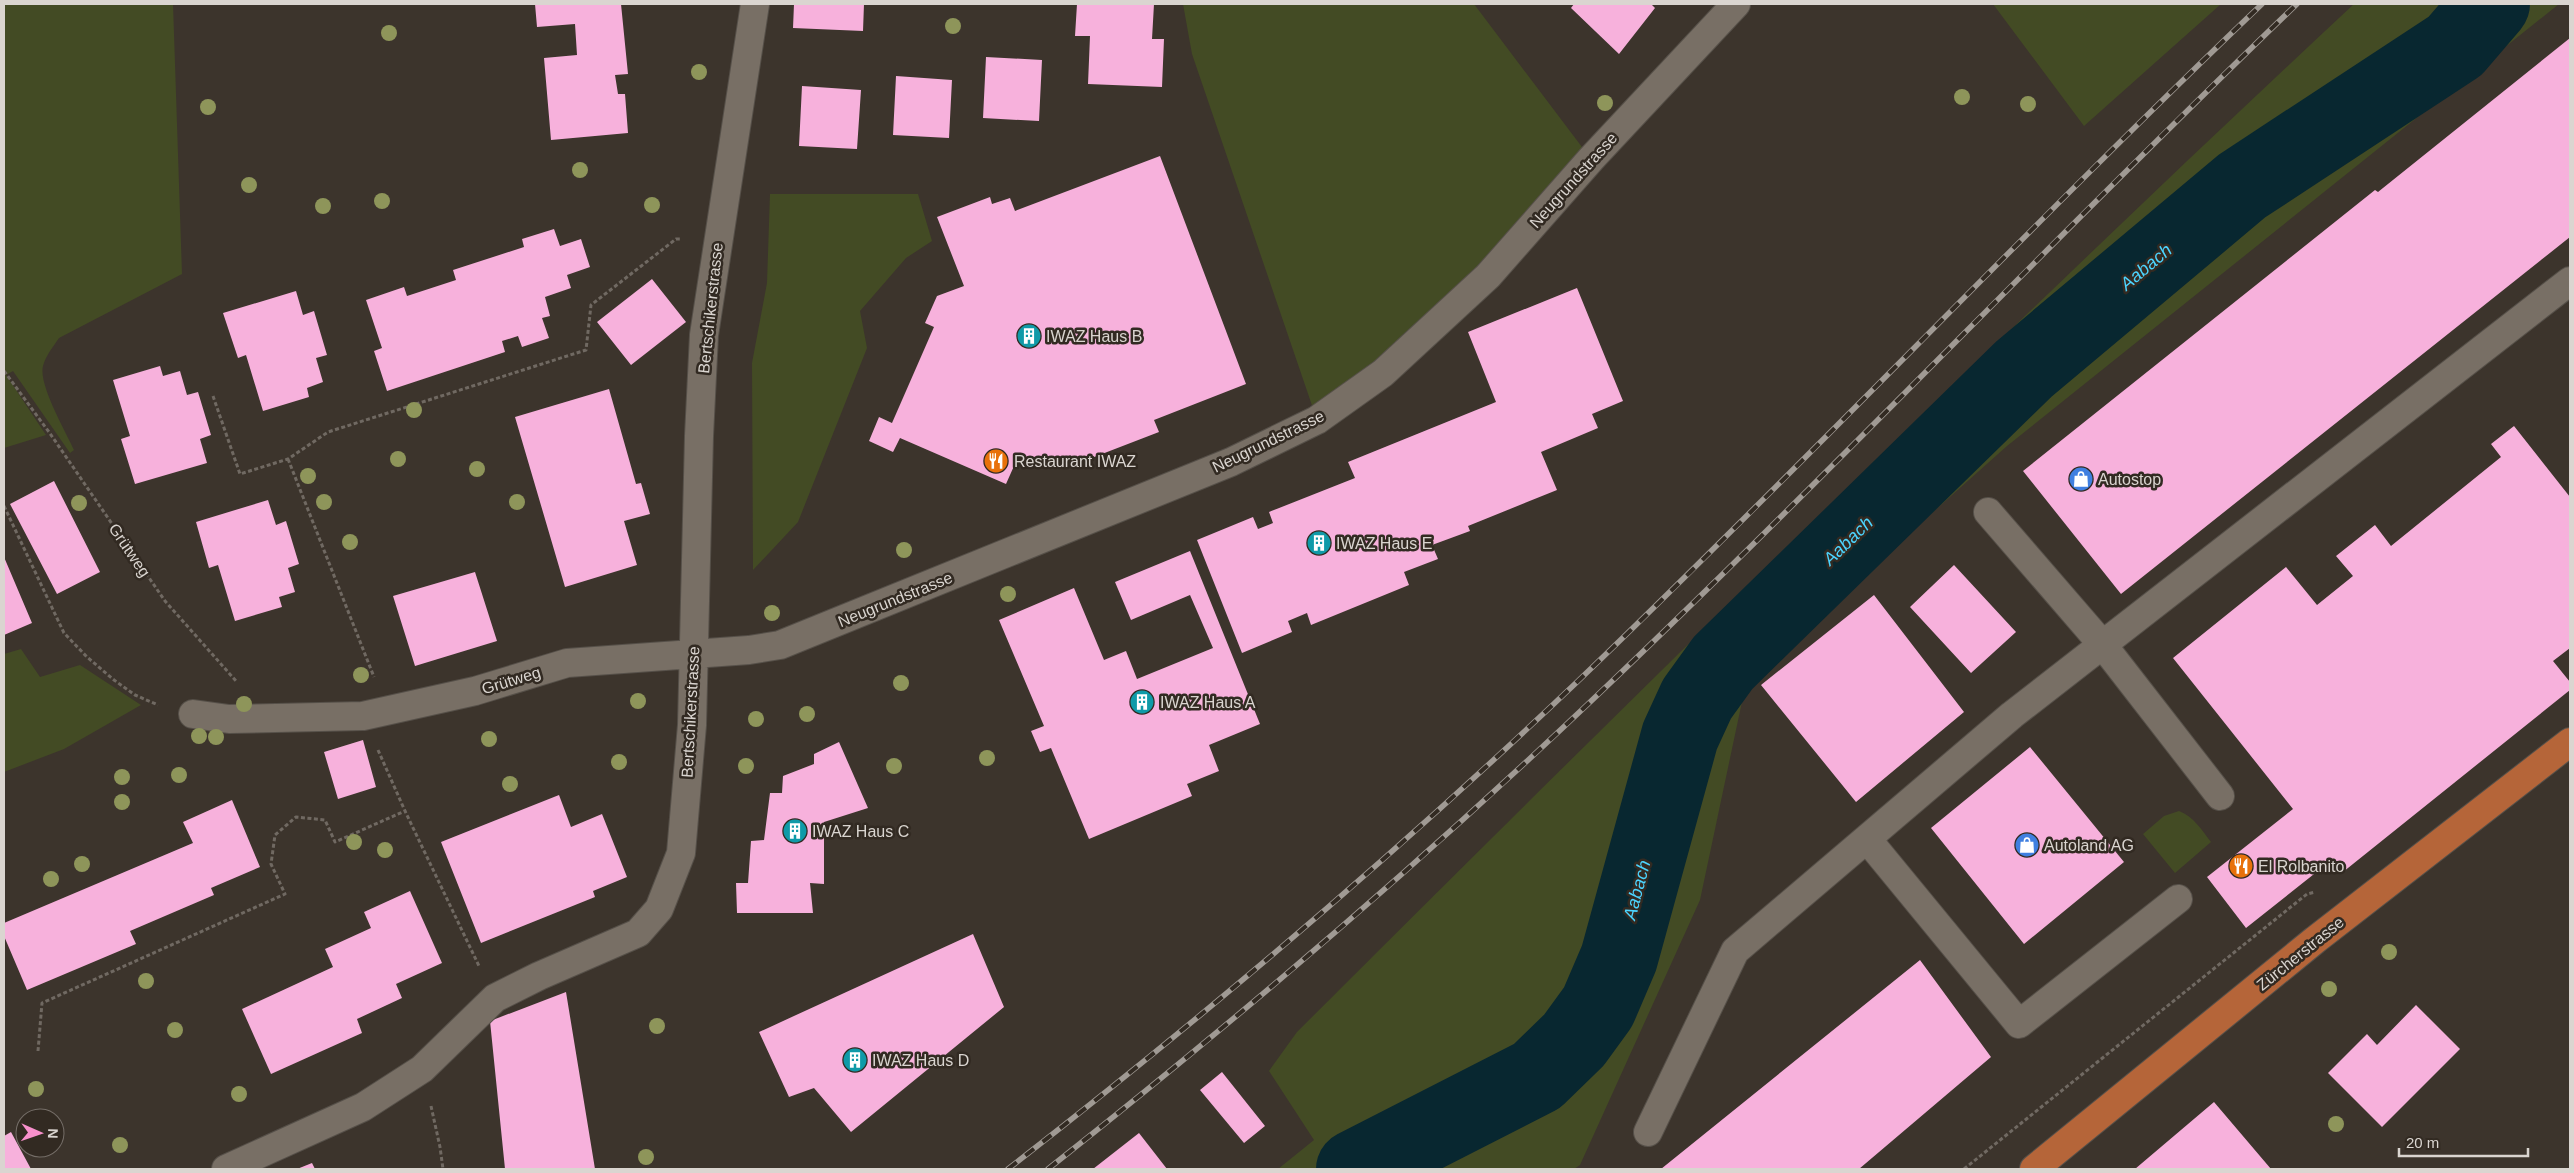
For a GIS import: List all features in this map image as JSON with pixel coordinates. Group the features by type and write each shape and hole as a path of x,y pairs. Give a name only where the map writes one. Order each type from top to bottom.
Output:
{"main road":[{"name":"Zürcherstrasse","path":"2034,1169 2315,940 2570,742"}],"street":[{"name":"Bertschikerstrasse","path":"226,1169 364,1107 422,1069 495,998 638,933 659,909 681,853 692,725 699,436 704,335 717,238 755,4"},
{"name":"Neugrundstrasse","path":"694,655 750,650 780,644 1231,462 1317,420 1383,373 1488,276 1591,159 1736,4"},
{"path":"1648,1132 1735,952 2012,715 2570,281"},
{"path":"1988,512 2102,644 2220,796"},
{"name":"Grütweg","path":"193,714 229,719 270,719 375,712 475,691 567,664 694,655"},
{"path":"1867,838 2019,1024 2178,899"}],"path":[{"path":"213,396 240,474 288,459 328,432 586,350 591,305 676,239 717,238"},
{"name":"Grütweg","path":"4,371 49,432 164,601 270,719"},
{"path":"288,459 375,712 405,811 495,998"},
{"path":"4,506 64,633 87,657 136,695 162,707 193,714"},
{"path":"38,1051 42,1002 285,894 271,864 276,835 296,817 325,820 335,842 405,811"},
{"path":"422,1069 440,1147 443,1169"}],"green space":[{"path":"4,4 173,4 182,274 59,338 50,351 43,366 43,374 49,396 74,450 70,453 13,371 6,375 46,435 4,448"},
{"path":"1183,4 1474,4 1591,159 1488,276 1317,420 1192,54"},
{"path":"1993,4 2221,4 2084,126"},
{"path":"2354,4 2559,4 2007,446 1747,678 1700,900 1580,1165 1574,1169 1278,1169 1314,1140 1269,1071 1297,1032 1821,514 2086,257"},
{"path":"770,194 918,194 932,241 906,258 860,311 867,348 798,522 753,570 752,363 767,283"},
{"path":"21,649 40,677 80,665 141,705 64,749 4,772 4,654"},
{"path":"2179,811 2193,820 2211,842 2175,873 2143,834 2164,816"}],"building":[{"path":"535,4 621,4 628,74 615,75 618,94 625,94 628,133 551,140 544,58 577,55 575,24 537,27"},
{"path":"794,4 864,4 863,31 793,28"},
{"path":"1077,4 1154,4 1152,39 1164,39 1162,87 1088,84 1090,36 1075,36"},
{"path":"1574,4 1651,4 1655,8 1619,54 1571,8"},
{"path":"2570,38 2570,237 2121,594 2023,471 2375,190 2378,192"},
{"path":"986,57 1042,60 1039,121 983,118"},
{"path":"896,76 952,80 949,138 893,135"},
{"path":"802,86 861,90 857,149 799,146"},
{"name":"IWAZ Haus B","path":"1160,156 1246,384 1154,420 1159,432 1063,469 1061,461 1043,468 1018,457 1006,484 900,438 893,452 869,441 879,417 892,423 934,327 925,323 937,296 964,286 937,217 990,197 992,204 1010,198 1015,211"},
{"path":"554,229 560,246 581,239 590,267 567,275 571,288 545,297 550,316 542,318 549,338 522,347 518,336 502,341 505,352 387,391 374,351 382,348 366,300 404,287 407,296 456,280 453,270 524,247 522,239"},
{"path":"652,279 686,322 631,365 597,322"},
{"path":"1577,288 1623,401 1592,414 1598,428 1541,452 1557,490 1468,526 1470,531 1432,545 1438,559 1404,572 1409,585 1311,625 1307,613 1288,621 1292,632 1242,653 1197,540 1253,517 1258,529 1273,523 1269,512 1355,478 1348,462 1496,402 1468,332"},
{"path":"296,291 303,315 314,311 327,355 316,358 323,382 307,388 309,397 263,411 246,355 238,358 223,313"},
{"path":"160,366 163,376 180,371 187,395 198,392 211,435 200,439 207,463 135,484 121,439 130,436 113,380"},
{"path":"609,389 636,484 641,483 650,514 624,521 637,565 565,587 515,417"},
{"path":"2514,426 2570,497 2570,648 2553,661 2570,682 2570,690 2343,872 2333,859 2246,928 2207,877 2293,809 2173,658 2286,567 2317,605 2353,576 2336,556 2375,525 2391,546 2501,457 2491,444"},
{"path":"54,481 100,572 57,594 10,504"},
{"path":"268,500 276,525 286,521 299,564 288,568 295,592 279,597 282,607 235,621 218,565 209,568 196,522"},
{"name":"IWAZ Haus A","path":"1190,551 1260,724 1209,745 1219,771 1187,784 1192,796 1089,839 1051,748 1040,752 1031,731 1044,726 999,620 1074,588 1104,660 1126,651 1137,679 1213,648 1190,595 1131,620 1115,582"},
{"path":"4,557 32,623 4,635"},
{"path":"1954,565 2016,632 1971,673 1910,607"},
{"path":"475,572 497,641 415,666 393,596"},
{"path":"1874,595 1964,712 1856,802 1761,685"},
{"path":"363,740 376,787 338,799 324,752"},
{"name":"IWAZ Haus C","path":"839,742 868,808 824,822 824,884 810,883 813,913 737,913 736,883 748,883 751,841 764,840 770,793 782,793 783,776 814,764 814,754"},
{"name":"Autoland AG","path":"2030,747 2124,862 2024,944 1931,828"},
{"path":"559,795 571,827 602,814 627,877 593,891 595,897 481,943 441,842"},
{"path":"232,800 260,867 211,888 214,895 130,931 136,944 27,990 4,936 4,923 193,843 183,822"},
{"path":"410,891 442,963 396,984 402,998 357,1019 362,1033 271,1074 242,1009 333,967 325,949 371,928 364,912"},
{"name":"IWAZ Haus D","path":"973,934 1004,1007 851,1132 814,1088 789,1097 759,1032"},
{"path":"1920,960 1991,1057 1859,1169 1661,1169"},
{"path":"566,992 595,1169 505,1169 490,1021"},
{"path":"2416,1005 2460,1049 2382,1127 2328,1073 2367,1034 2377,1045"},
{"path":"1222,1072 1265,1126 1244,1143 1200,1090"},
{"path":"2214,1102 2271,1169 2135,1169"},
{"path":"11,1132 15,1139 15,1158 25,1158 31,1169 4,1169 4,1136"},
{"path":"1139,1133 1167,1169 1093,1169"},
{"path":"312,1163 315,1169 297,1169"}],"waterway":[{"name":"Aabach","path":"1355,1169 1537,1076 1574,1040 1598,1007 1619,958 1680,736 1697,699 1723,663 2024,369 2242,186 2455,46 2491,4"}],"railway":[{"path":"1008,1169 1155,1053 1227,993 1369,871 1509,746 1749,514 2089,172 2262,4"},
{"path":"1048,1169 1255,1001 1523,765 1767,531 2119,178 2297,4"}],"place":[{"name":"IWAZ Haus B","path":"1029,336"},
{"name":"Restaurant IWAZ","path":"996,461"},
{"name":"Autostop","path":"2081,479"},
{"name":"IWAZ Haus E","path":"1319,543"},
{"name":"IWAZ Haus A","path":"1142,702"},
{"name":"IWAZ Haus C","path":"795,831"},
{"name":"Autoland AG","path":"2027,845"},
{"name":"El Rolbanito","path":"2241,866"},
{"name":"IWAZ Haus D","path":"855,1060"}]}
